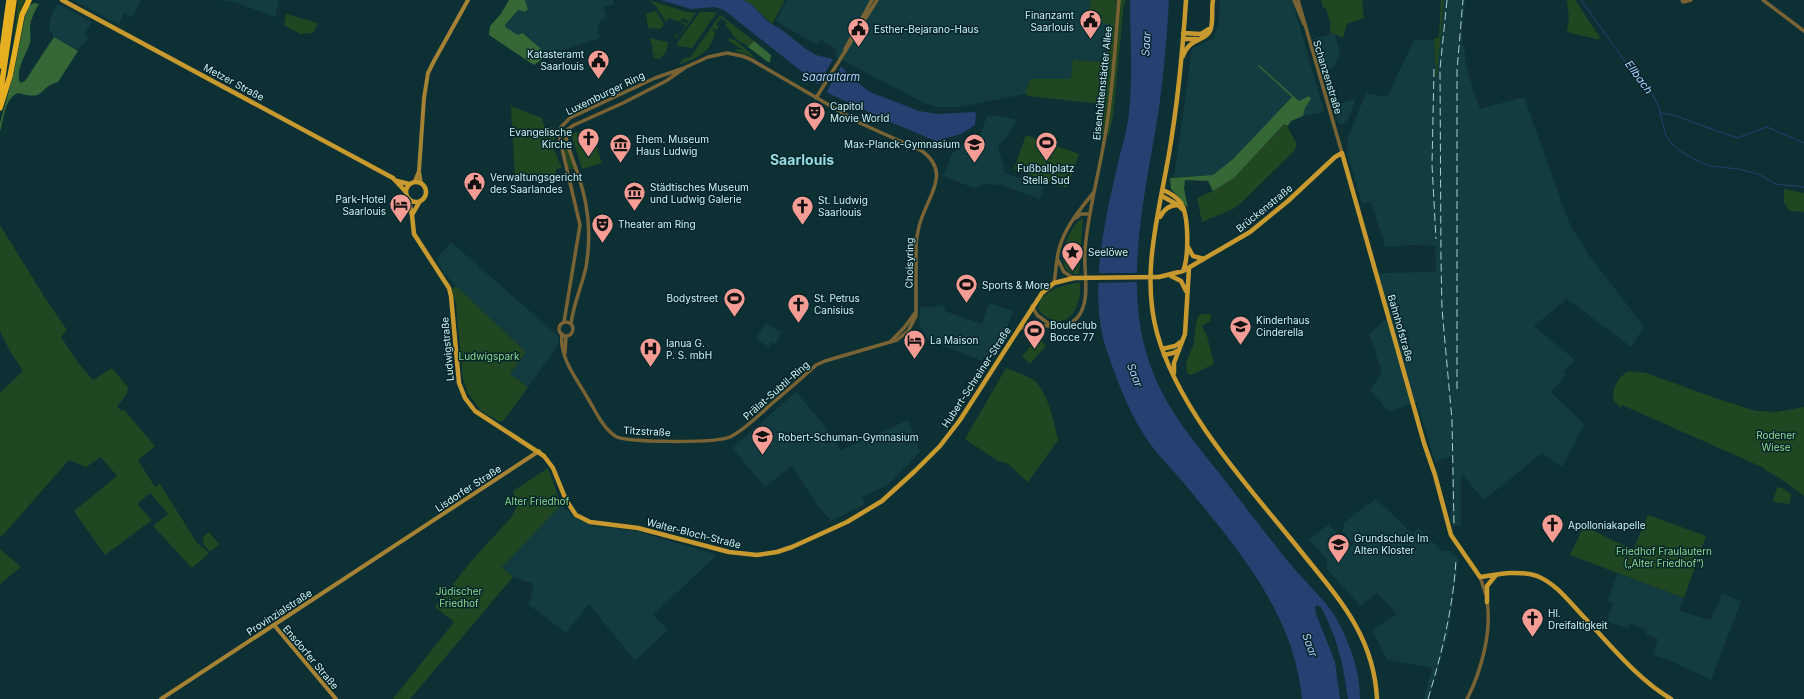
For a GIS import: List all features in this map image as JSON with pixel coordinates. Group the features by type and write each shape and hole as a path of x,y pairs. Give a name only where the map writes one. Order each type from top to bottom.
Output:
{"highway":[{"path":"0,66 9,0"},
{"path":"0,96 14,0"},
{"path":"0,108 10,76 22,15 29,0"}],"main road":[{"name":"Metzer Straße","path":"62,0 397,181 409,184"},
{"path":"421,183 419,171 424,98 428,73 468,0"},
{"path":"1186,0 1182,59 1172,136 1150,263 1152,310 1162,349 1174,379 1214,441 1351,615 1369,653 1374,673 1377,699"},
{"path":"1182,59 1187,48 1198,39 1208,35 1211,26 1211,7 1209,0"},
{"path":"1211,7 1213,0"},
{"path":"1184,33 1201,34 1207,31 1211,26"},
{"path":"1183,39 1198,39"},
{"name":"Brückenstraße","path":"1074,278 1159,277 1183,271 1250,232 1331,162 1342,155"},
{"name":"Bahnhofstraße","path":"1342,155 1424,443 1439,487 1448,526 1454,542 1480,577"},
{"path":"419,171 415,181 409,184 406,192 408,198 419,203"},
{"name":"Metzer Straße","path":"397,181 406,192"},
{"path":"412,215 419,203 425,197 426,193 426,188 421,183 415,181"},
{"path":"1162,193 1178,205 1184,212"},
{"path":"1162,193 1176,196 1180,202 1184,212 1189,251 1193,256 1204,260"},
{"name":"Ludwigstraße","path":"408,198 414,234 445,281 450,292 459,383 465,398 475,411 539,451"},
{"path":"1157,222 1166,209 1178,205"},
{"path":"1183,271 1187,243"},
{"path":"1174,379 1174,363 1183,340 1186,326 1189,268"},
{"path":"1169,275 1181,281 1187,293"},
{"name":"Hubert-Schreiner-Straße","path":"893,491 927,459 960,420 1032,306 1042,293 1054,283 1074,278"},
{"path":"1162,349 1175,346 1183,340"},
{"path":"1164,355 1176,352 1179,349"},
{"name":"Walter-Bloch-Straße","path":"539,451 553,468 572,511 585,521 638,528 738,554 757,555 777,552 806,542 860,515 893,491"},
{"name":"Lisdorfer Straße","path":"405,538 539,451"},
{"name":"Provinzialstraße","path":"161,699 405,538"},
{"path":"1480,577 1498,574 1527,574 1545,580 1556,588 1640,676 1671,699"},
{"path":"1487,602 1487,586 1498,574"},
{"name":"Ensdorfer Straße","path":"274,625 336,699"}],"street":[{"path":"845,50 847,43 872,0"},
{"path":"816,98 877,0"},
{"name":"Eisenhüttenstädter Allee","path":"1058,327 1071,323 1076,318 1082,310 1085,300 1085,252 1090,214 1109,115 1119,0"},
{"name":"Schanzenstraße","path":"1294,0 1304,24 1337,135"},
{"name":"Schanzenstraße","path":"1298,0 1304,18 1304,24"},
{"path":"1683,1 1691,0"},
{"path":"1763,0 1804,31"},
{"name":"Choisyring","path":"686,67 717,54 737,55 757,63 860,123 927,155 936,169 937,176 933,192 920,221 917,238 916,316 908,331"},
{"name":"Luxemburger Ring","path":"564,322 580,225 560,140 561,127 570,118 654,78 686,67"},
{"name":"Luxemburger Ring","path":"571,324 586,269 589,225 588,212 582,185 567,144 566,137 569,128 658,85 686,67"},
{"name":"Bahnhofstraße","path":"1337,135 1342,155"},
{"name":"Eisenhüttenstädter Allee","path":"1054,283 1057,258 1063,238 1072,220 1094,192"},
{"path":"1072,220 1081,214 1090,214"},
{"path":"1057,258 1064,272 1074,278"},
{"path":"1032,306 1035,313 1042,320 1058,327"},
{"path":"890,343 915,313"},
{"path":"564,322 571,324 572,332 566,336 562,334 560,327 564,322"},
{"path":"1018,329 1035,324 1058,327"},
{"name":"Prälat-Subtil-Ring","path":"722,439 744,428 816,365 825,361 890,343 897,340 908,331"},
{"name":"Titzstraße","path":"562,334 561,344 565,358 605,426 618,438 628,440 704,441 722,439"},
{"path":"565,358 566,336"},
{"path":"1467,699 1478,675 1488,618 1487,602 1480,577"}],"shaded area":[{"path":"72,0 141,0 132,17 124,13 119,24"},
{"path":"220,0 279,0 275,17 235,2"},
{"path":"525,0 613,0 614,4 604,7 607,18 601,20 597,28 600,38 548,55 524,33 518,35 505,27 518,9 525,12 528,9"},
{"path":"787,0 1090,0 1110,24 1108,62 1073,60 1071,79 1030,79 1025,94 960,107 938,107 924,103 835,56 837,50 821,40 817,45 782,25 776,20"},
{"path":"1220,0 1292,0 1324,112 1303,116 1305,108 1311,99 1306,97 1302,101 1299,101 1258,66 1292,97 1233,159 1213,175 1174,177 1192,49 1213,38 1218,25"},
{"path":"1444,0 1465,0 1461,34 1463,36 1462,45 1464,46 1466,66 1480,109 1524,97 1570,225 1589,255 1644,327 1631,347 1567,299 1534,326 1575,360 1564,372 1566,375 1551,392 1584,424 1562,467 1542,453 1484,500 1461,473 1461,526 1453,526 1451,522 1452,456 1435,462 1417,402 1389,412 1370,390 1382,373 1369,334 1390,315 1378,273 1436,272 1435,246 1412,245 1385,247 1371,202 1362,204 1347,152 1348,137 1366,93 1387,97 1414,40 1434,40 1435,70 1437,74"},
{"path":"56,5 60,5 92,22 84,35 88,38 77,50 54,37 49,29 50,20"},
{"path":"1330,32 1335,35 1340,54 1333,68 1322,71 1313,39 1330,34"},
{"path":"1356,99 1348,120 1342,125 1338,123 1333,105"},
{"name":"Max-Planck-Gymnasium","path":"995,115 1016,120 1013,128 998,147 1005,173 1044,187 1040,199 1000,185 986,184 974,188 943,176 952,154 963,145 979,137 987,116"},
{"path":"451,242 558,336 559,344 528,387 510,374 526,352 456,286 444,273 436,259"},
{"path":"989,303 1013,311 999,352 987,359 984,356 982,360 979,360 929,340 920,327 919,316 921,307 944,306 945,311 982,324"},
{"path":"765,323 782,332 776,344 772,342 769,347 756,339"},
{"path":"796,392 834,437 839,447 839,451 908,420 920,452 888,485 862,497 865,504 831,521 817,505 792,466 765,487 732,448"},
{"path":"1375,498 1413,534 1418,528 1442,551 1449,551 1459,559 1448,635 1429,699 1424,699 1432,668 1387,660 1372,630 1397,614 1377,593 1360,606 1327,569 1327,560 1309,539 1329,524 1343,541 1341,543 1347,550 1353,543 1342,531 1344,523 1365,506 1373,502"},
{"path":"561,505 574,517 593,526 636,531 717,555 653,615 668,630 635,661 589,604 566,633 529,605 534,584 513,577 502,567 535,530"},
{"path":"1617,573 1684,598 1679,611 1711,620 1722,593 1741,601 1711,680 1667,659 1653,655 1658,639 1646,634 1646,630 1630,623 1628,628 1607,622 1613,604 1608,601"}],"green space":[{"path":"18,0 25,0 13,46"},
{"path":"509,0 525,0 528,9 525,12 518,10 505,25 505,27 518,35 523,33 548,55 534,65 489,35 490,26 500,15"},
{"path":"648,0 687,12 696,13 678,38 674,37 675,34 678,37 686,25 681,25 683,22 687,24 689,21 682,18 680,24 680,22 669,18 666,22 655,5"},
{"path":"743,0 785,0 772,24 751,4"},
{"path":"1090,0 1126,0 1124,3 1113,116 1109,135 1102,134 1104,107 1101,104 1028,96 1025,94 1030,79 1071,79 1073,60 1108,62 1110,24 1081,21 1091,4"},
{"path":"1321,0 1362,0 1364,18 1347,24 1343,38 1330,32 1330,22 1326,8 1323,8"},
{"path":"1441,0 1444,0 1436,77 1434,39 1439,37"},
{"path":"1567,0 1575,0 1601,39 1567,32 1569,18"},
{"path":"34,3 39,4 33,15 30,27 30,43 20,68 20,83 25,81 54,37 78,51 58,82 47,87 38,95 34,96 18,93 13,96 7,105 0,132 0,123 13,76 25,17 29,6"},
{"path":"656,11 664,24 661,29 648,28 646,14"},
{"path":"700,12 717,12 692,48 677,46 677,43"},
{"path":"286,14 318,23 313,33 300,34 284,25"},
{"path":"720,15 754,41 748,47 741,43 733,36 725,25 727,23 721,18 716,24 719,27 716,31 714,28 712,30 715,32 713,39 706,50 697,57 678,65 683,59 689,57 689,59"},
{"path":"650,38 668,42 666,52 660,59 654,58 653,54 660,55 653,53 652,48 656,48 652,47"},
{"path":"728,38 735,40 756,58 735,51 736,49 743,50 729,41"},
{"path":"754,41 771,55 770,62 748,47"},
{"path":"1259,65 1299,101 1309,96 1311,99 1305,108 1303,116 1291,121 1288,126 1284,124 1234,178 1213,191 1208,181 1185,180 1184,189 1188,208 1171,189 1170,178 1213,175 1233,159 1292,97 1258,66"},
{"path":"511,106 542,118 545,129 552,127 555,139 554,150 562,168 556,169 556,176 515,180"},
{"path":"1285,123 1297,144 1294,151 1241,203 1233,209 1202,222 1197,198 1213,191 1234,178"},
{"path":"591,128 602,163 582,169 571,134"},
{"path":"563,134 575,169 569,169 564,151"},
{"name":"Fußballplatz Stella Sud","path":"1026,135 1079,154 1067,188 1014,169"},
{"path":"1784,189 1804,193 1804,212 1790,211 1784,203"},
{"path":"1083,218 1079,274 1070,272 1065,267 1063,259 1067,239 1077,222"},
{"path":"0,225 45,298 67,330 61,337 79,364 93,380 112,368 128,387 127,394 117,406 121,411 124,410 155,446 138,460 155,487 160,484 197,543 209,553 192,568 153,526 168,514 150,493 137,504 152,520 105,555 74,511 117,476 101,457 86,467 69,460 2,536 0,535 0,393 23,371 10,351 0,331"},
{"path":"1080,283 1078,302 1075,310 1070,316 1064,320 1057,321 1048,318 1039,311 1039,304 1047,294 1060,287"},
{"name":"Ludwigspark","path":"456,286 526,352 510,374 528,387 504,420 500,422 480,410 468,393 463,379 456,304 452,289"},
{"path":"1200,314 1211,314 1210,321 1202,326 1207,336 1214,364 1191,375 1188,374 1186,370 1187,360 1193,346 1197,319"},
{"name":"Bouleclub Bocce 77","path":"1038,338 1046,346 1030,364 1022,356"},
{"path":"1006,368 1028,377 1035,381 1039,386 1050,408 1058,440 1028,482 1007,463 998,461 965,439"},
{"name":"Rodener Wiese","path":"1629,371 1646,373 1756,411 1776,412 1804,407 1804,496 1764,468 1622,405 1621,408 1614,401 1613,396 1616,383 1625,373"},
{"path":"548,468 561,505 502,567 513,577 410,699 393,699 454,622 435,607 473,559 511,518 517,506 513,491"},
{"path":"1777,487 1782,488 1791,494 1790,504 1773,502"},
{"name":"Friedhof Fraulautern („Alter Friedhof“)","path":"1648,515 1706,536 1684,598 1570,555 1584,526 1633,550"},
{"path":"209,532 219,544 210,552 203,544 204,536"},
{"path":"0,549 21,567 0,584"}],"water":[{"name":"Saaraltarm","path":"661,0 743,0 751,4 767,21 782,30 806,49 816,55 832,59 843,68 850,77 870,92 919,111 937,114 974,112 976,113 975,125 961,134 936,141 830,94 724,10 715,7 691,9"},
{"name":"Saar","path":"1130,0 1169,0 1159,108 1142,208 1138,242 1138,310 1144,343 1154,375 1167,402 1192,439 1286,559 1323,600 1334,615 1353,656 1358,677 1360,699 1348,699 1342,663 1336,641 1321,607 1316,605 1316,614 1335,662 1340,699 1302,699 1297,667 1275,609 1242,556 1144,435 1122,393 1106,348 1098,303 1098,279 1100,255 1108,208 1128,117 1131,70"}],"pier":[{"path":"834,58 842,65 826,93 817,86"},
{"path":"1097,273 1139,273 1140,282 1096,283"}],"waterway":[{"name":"Ellbach","path":"1581,0 1626,63 1652,94 1658,105 1666,136 1680,151 1710,166 1738,169 1758,174 1776,184 1804,187"},
{"path":"1661,113 1673,115 1737,138 1767,127 1804,143"}],"railway":[{"path":"1447,0 1440,69 1441,260 1442,309 1452,420 1454,525"},
{"path":"1457,389 1457,70 1463,0"},
{"path":"1434,69 1432,165 1436,239"},
{"path":"1428,699 1446,630 1455,578 1456,560"}],"place":[{"name":"Finanzamt Saarlouis","path":"1090,40"},
{"name":"Esther-Bejarano-Haus","path":"859,48"},
{"name":"Katasteramt Saarlouis","path":"599,80"},
{"name":"Capitol Movie World","path":"814,132"},
{"name":"Evangelische Kirche","path":"588,158"},
{"name":"Fußballplatz Stella Sud","path":"1046,162"},
{"name":"Ehem. Museum Haus Ludwig","path":"620,164"},
{"name":"Max-Planck-Gymnasium","path":"975,164"},
{"name":"Verwaltungsgericht des Saarlandes","path":"474,202"},
{"name":"Städtisches Museum und Ludwig Galerie","path":"635,212"},
{"name":"Park-Hotel Saarlouis","path":"401,224"},
{"name":"St. Ludwig Saarlouis","path":"802,226"},
{"name":"Theater am Ring","path":"603,244"},
{"name":"Seelöwe","path":"1073,272"},
{"name":"Sports & More","path":"967,304"},
{"name":"Bodystreet","path":"734,318"},
{"name":"St. Petrus Canisius","path":"799,324"},
{"name":"Kinderhaus Cinderella","path":"1241,346"},
{"name":"Bouleclub Bocce 77","path":"1034,350"},
{"name":"La Maison","path":"915,360"},
{"name":"Ianua G. P. S. mbH","path":"651,368"},
{"name":"Robert-Schuman-Gymnasium","path":"762,456"},
{"name":"Apolloniakapelle","path":"1553,544"},
{"name":"Grundschule Im Alten Kloster","path":"1338,564"},
{"name":"Hl. Dreifaltigkeit","path":"1532,638"}],"district":[{"name":"Saarlouis","path":"802,159"}],"park label":[{"name":"Alter Friedhof","path":"537,501"},
{"name":"Jüdischer Friedhof","path":"459,596"}]}
